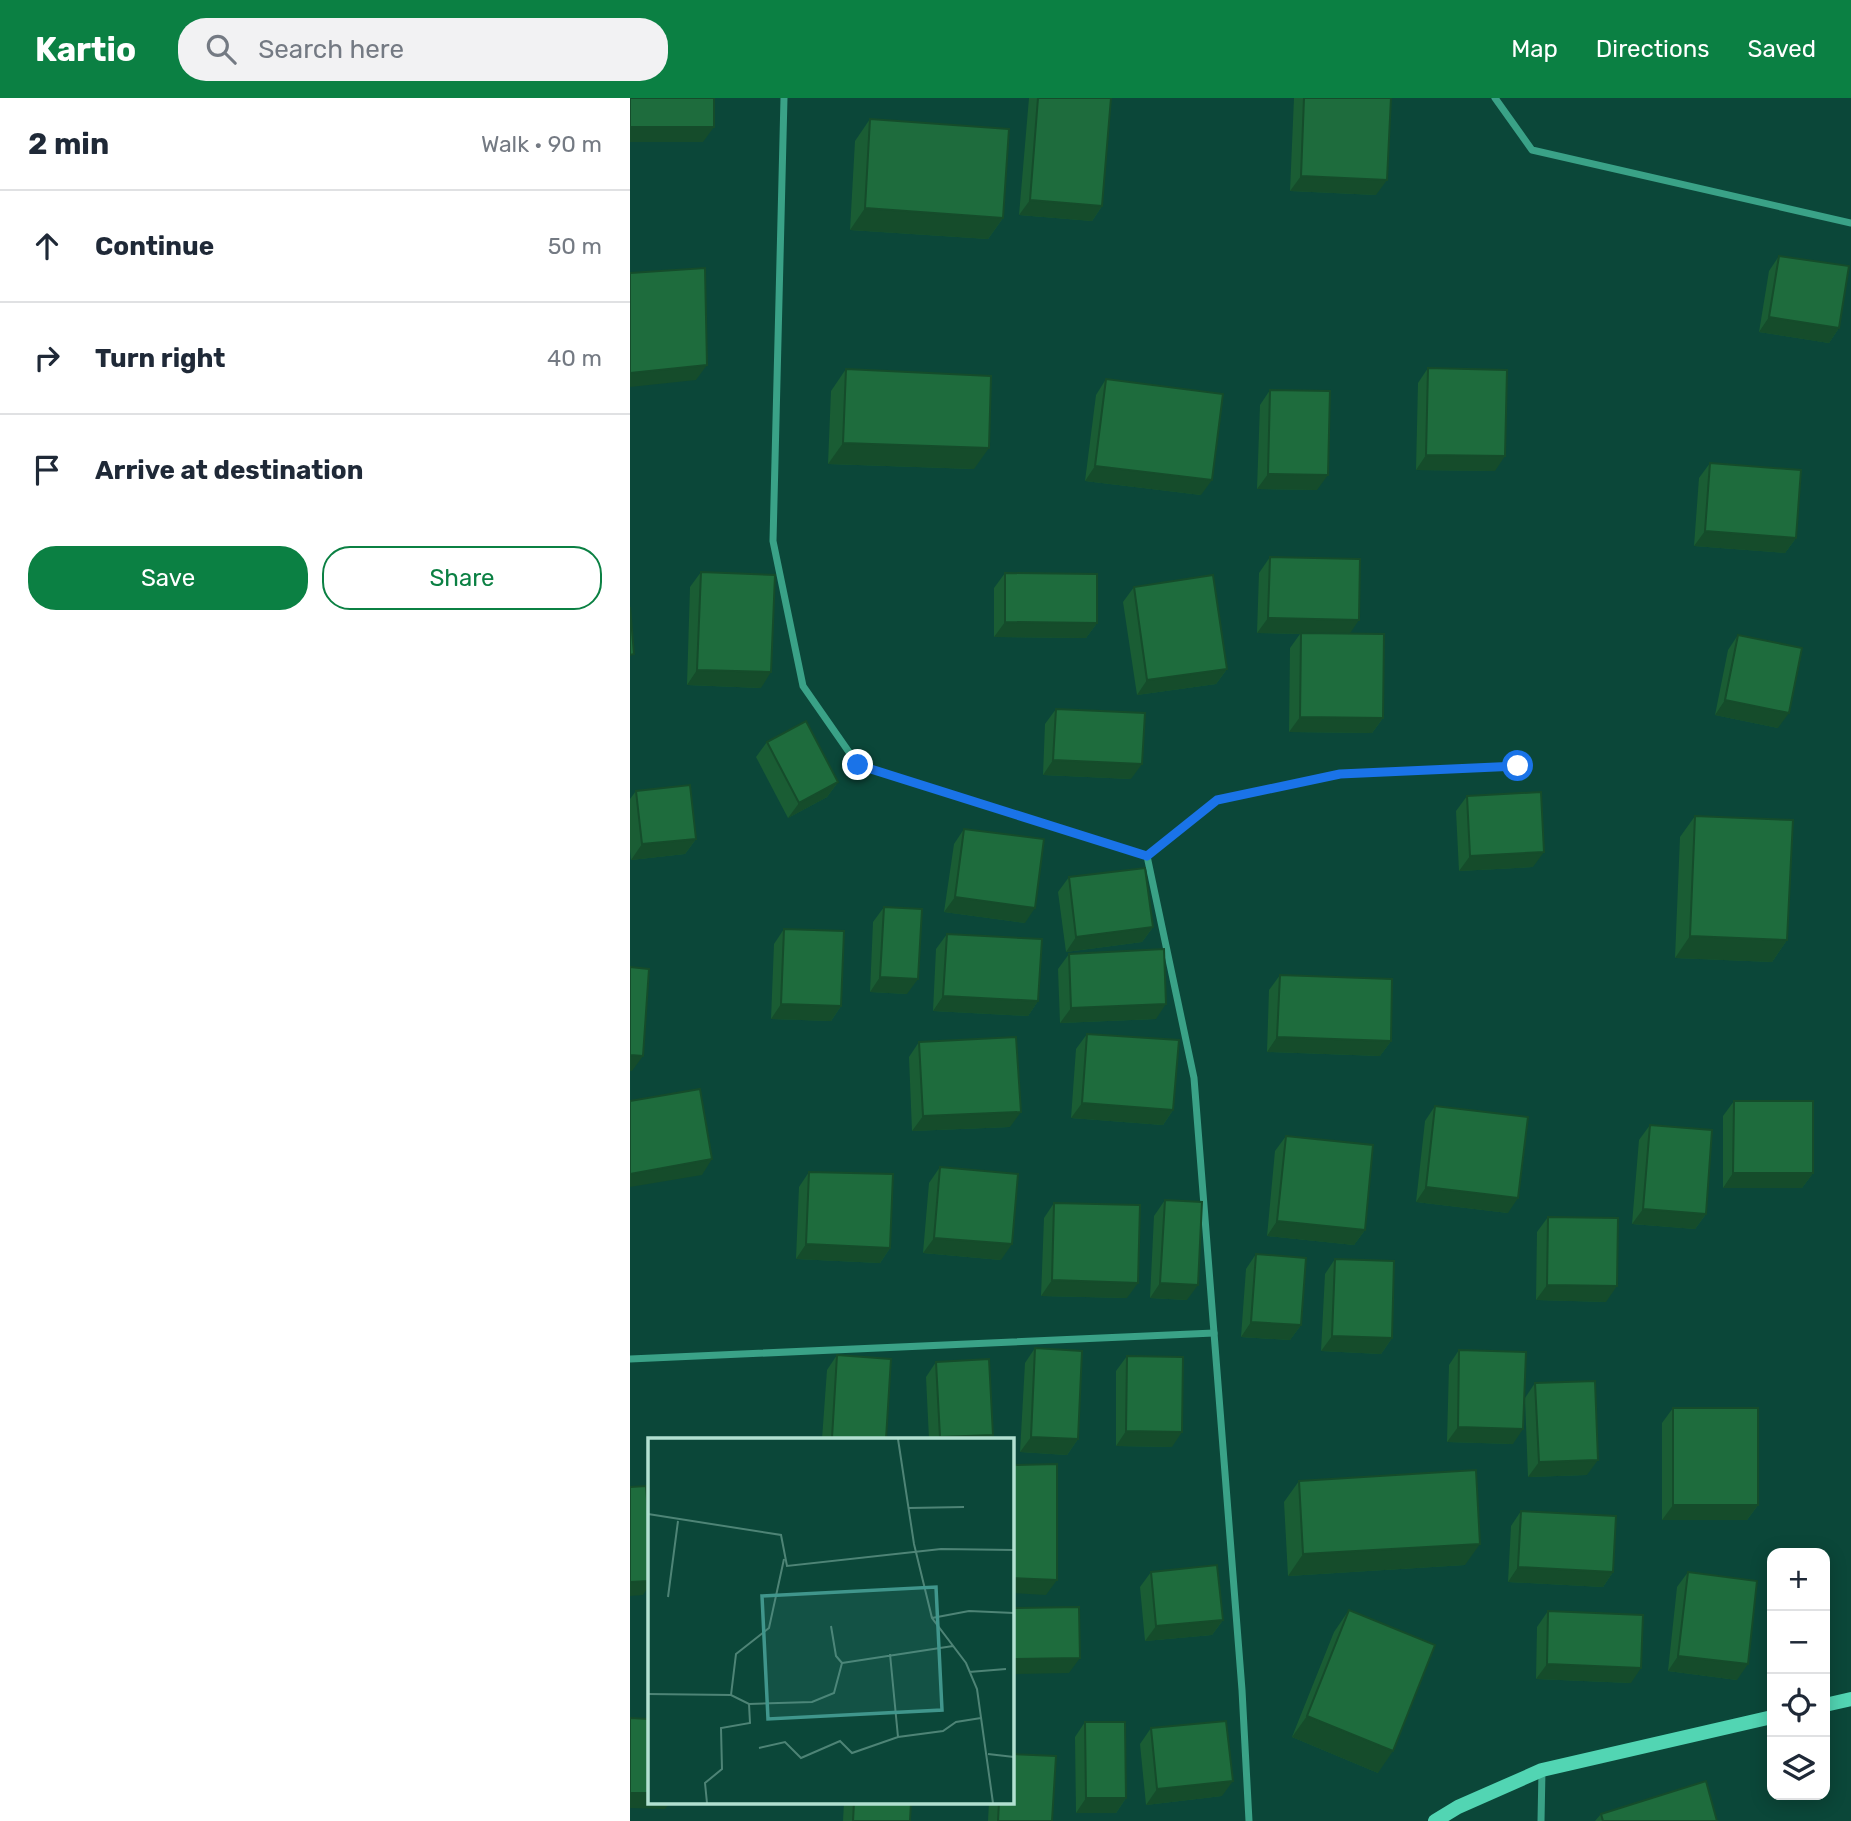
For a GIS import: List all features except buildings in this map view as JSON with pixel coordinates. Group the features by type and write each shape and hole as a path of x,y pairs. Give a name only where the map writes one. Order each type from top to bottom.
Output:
{"main road":[{"path":"1830,1704 1851,1699"},
{"path":"1434,1821 1542,1770 1767,1718"}],"street":[{"path":"785,98 773,541 803,686 858,765 1147,856"},
{"path":"1494,98 1532,149 1851,223"},
{"path":"1147,856 1217,800 1340,774 1518,766"},
{"path":"1147,856 1194,1078 1242,1690 1249,1821"},
{"path":"630,1359 1214,1333"},
{"path":"1541,1821 1542,1770"}],"route":[{"path":"858,765 1147,856 1217,800 1340,774 1518,766"}]}
